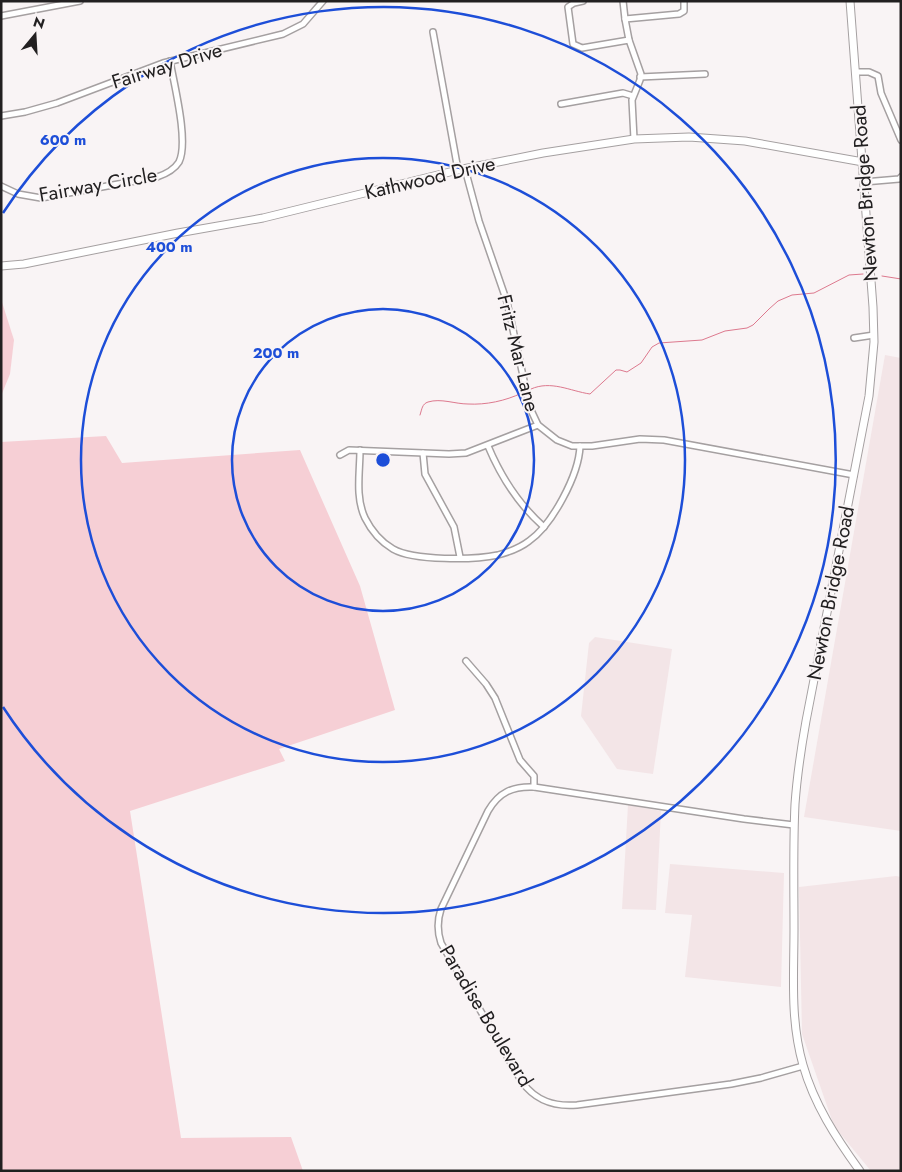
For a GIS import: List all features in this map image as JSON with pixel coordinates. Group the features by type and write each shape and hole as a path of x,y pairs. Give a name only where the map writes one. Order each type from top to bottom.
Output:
{"main road":[{"name":"Newton Bridge Road","path":"850,1 874,307 874,335 869,396 801,753 794,825 793,994 796,1037 810,1087 824,1117 860,1171"},
{"name":"Kathwood Drive","path":"1,266 24,264 264,218 461,170 560,150 634,139 689,137 745,141 862,162"}],"street":[{"path":"46,1 48,8"},
{"path":"1,16 80,1"},
{"name":"Fairway Drive","path":"1,116 25,112 57,103 170,61 282,34 302,24 324,1"},
{"path":"583,1 574,2 568,7 573,44 582,48 629,40"},
{"path":"623,1 629,40 640,70 640,77 632,104 634,139"},
{"path":"626,19 679,14 684,11 684,1"},
{"name":"Fritz Mar Lane","path":"434,32 461,170 507,302 530,408 538,425 557,440 580,446 640,439 664,440 854,475"},
{"name":"Fairway Circle","path":"1,186 18,194 41,198 157,177 170,171 180,160 183,142 170,61"},
{"path":"856,72 869,72 878,76 881,93 901,140"},
{"path":"640,77 705,74"},
{"path":"561,104 623,93 633,96"},
{"path":"864,182 899,179 901,177"},
{"path":"854,338 874,335"},
{"path":"340,455 349,450 458,454 488,446 538,425"},
{"path":"488,446 512,492 544,527"},
{"path":"360,450 360,500 364,517 374,532 393,549 410,555 421,557 460,557 487,556 510,551 529,541 554,514 574,474 580,446"},
{"path":"423,453 425,474 454,527 460,557"},
{"path":"466,661 486,684 495,698 520,760 534,776 534,787"},
{"name":"Paradise Boulevard","path":"794,825 534,787 524,786 510,789 502,793 492,804 445,901 438,923 441,943 528,1090 535,1097 554,1105 577,1105 731,1084 803,1066"}],"shaded area":[{"path":"1,299 14,340 10,374 1,396"},
{"path":"885,355 901,358 901,831 804,817"},
{"path":"106,436 122,463 300,450 360,586 395,710 279,749 285,761 130,811 181,1138 291,1137 303,1171 1,1171 1,442"},
{"path":"595,637 672,649 653,774 617,769 581,716 589,643"},
{"path":"628,805 661,811 656,910 622,909"},
{"path":"670,864 784,873 781,987 685,977 692,915 665,913"},
{"path":"901,877 901,1171 871,1171 834,1126 802,1034 799,887"}],"waterway":[{"path":"531,389 553,386 590,394 616,370 627,372 641,363 652,347 659,343 702,340 725,331 747,328 753,325 778,301 792,295 814,293 849,275 863,274"},
{"path":"882,276 901,279"},
{"path":"420,415 424,404 428,402 443,401 482,404 522,393"}]}
